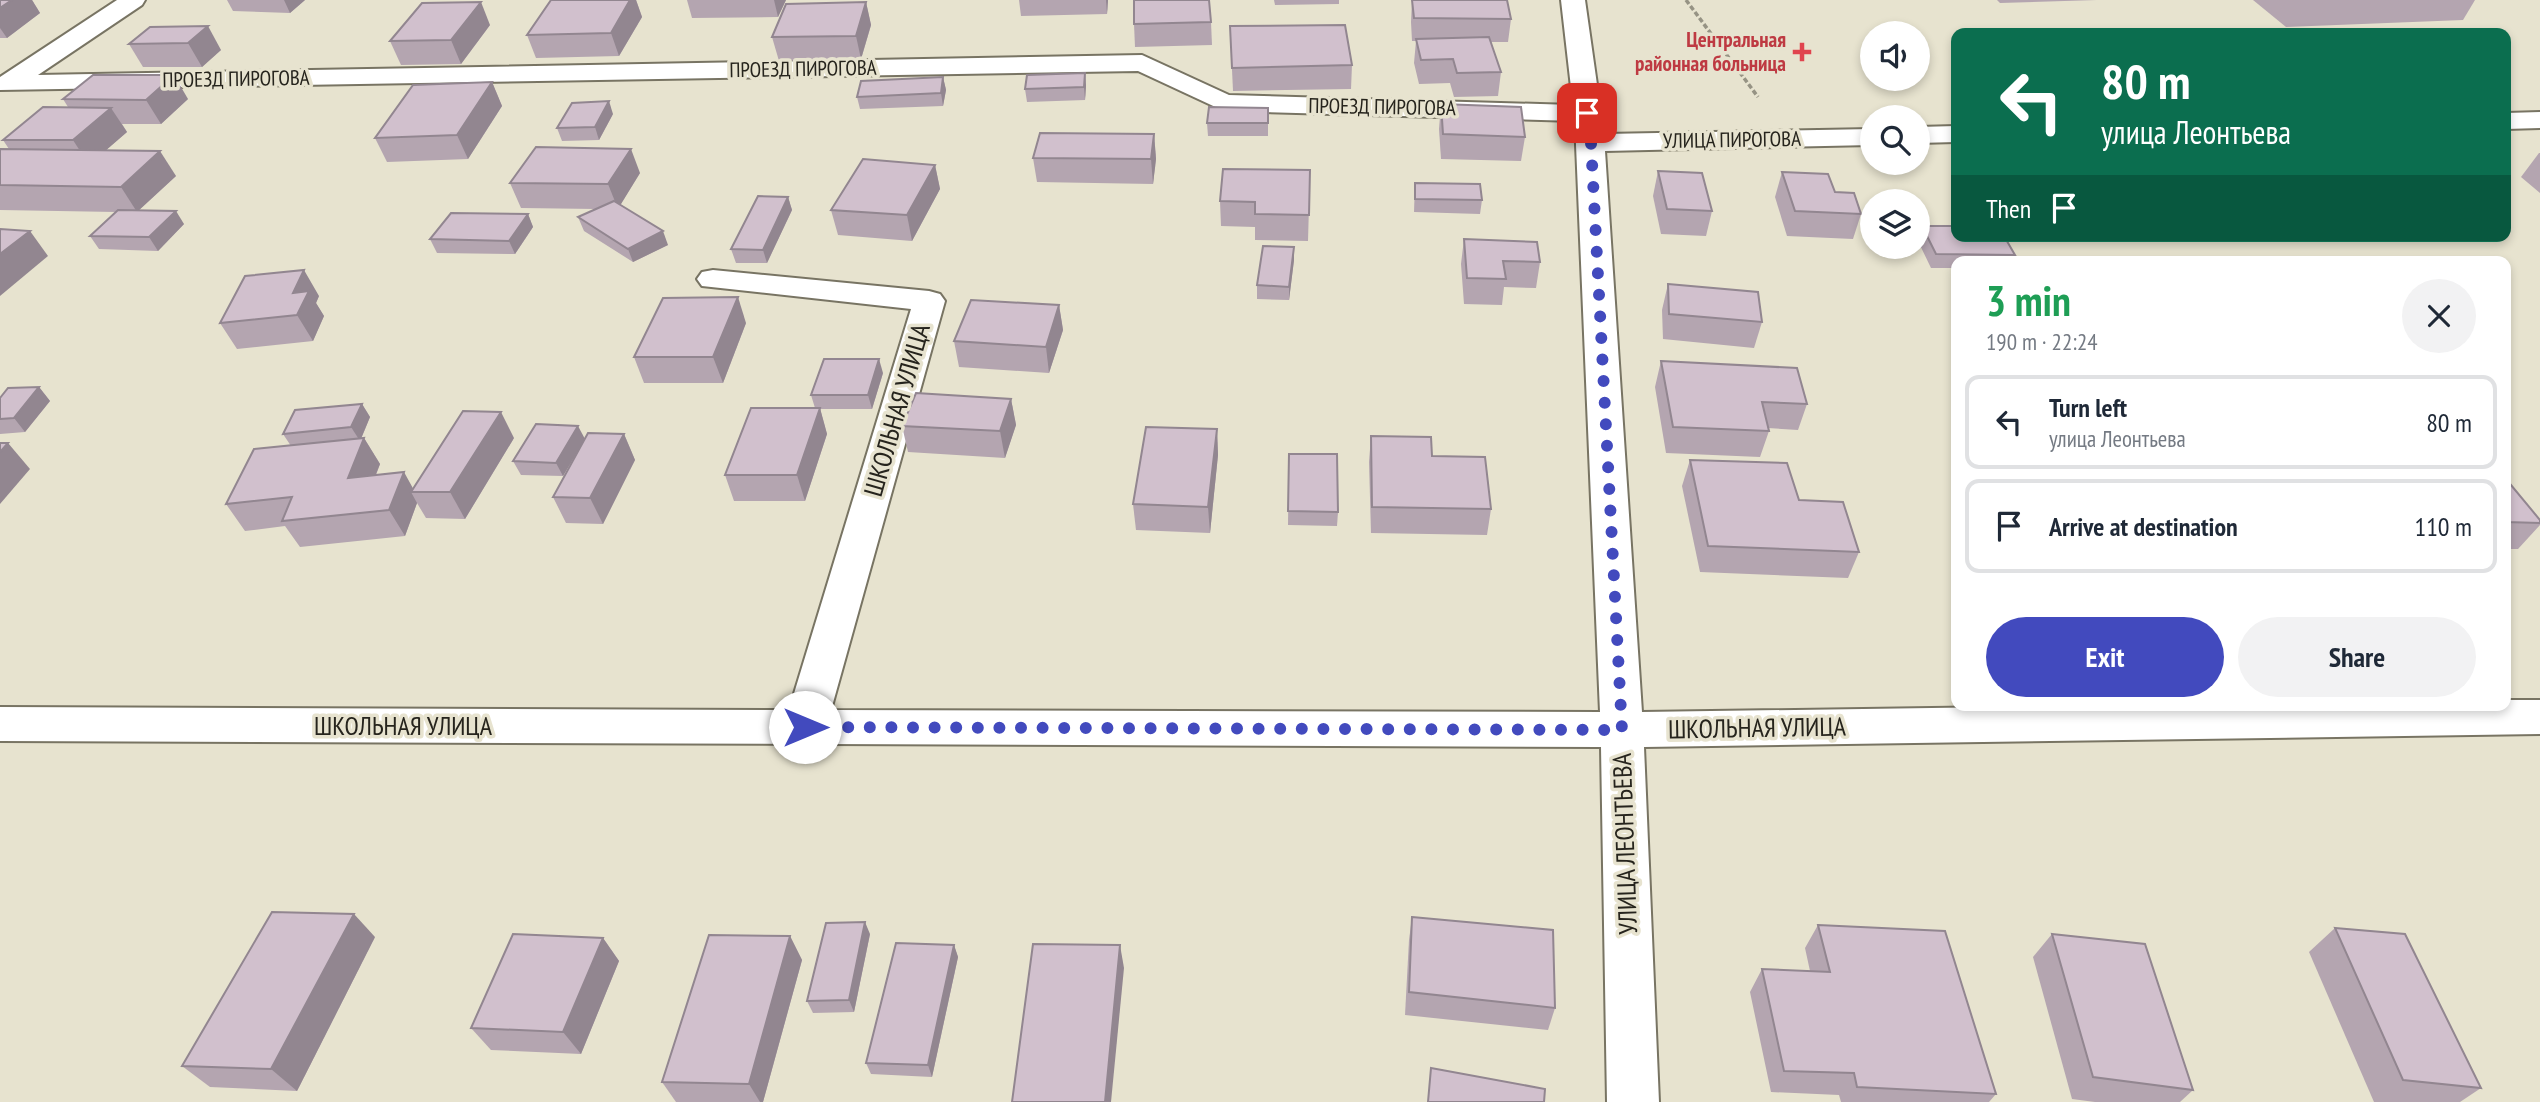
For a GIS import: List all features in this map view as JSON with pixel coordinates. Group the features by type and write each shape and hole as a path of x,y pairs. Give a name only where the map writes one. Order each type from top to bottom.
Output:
{"street":[{"path":"5,86 133,0"},
{"name":"УЛИЦА ЛЕОНТЬЕВА","path":"1573,0 1589,128 1622,730 1633,1102"},
{"name":"ПРОЕЗД ПИРОГОВА","path":"5,86 1142,64 1224,103 1589,128"},
{"path":"2511,121 2540,120"},
{"name":"УЛИЦА ПИРОГОВА","path":"1589,128 1860,136"},
{"path":"1930,135 1951,134"},
{"name":"ШКОЛЬНАЯ УЛИЦА","path":"713,279 929,301 805,727"},
{"name":"ШКОЛЬНАЯ УЛИЦА","path":"0,724 1622,730 2540,717"}],"path":[{"path":"1686,0 1740,76 1761,100"}],"building":[{"path":"0,0 12,0 0,8"},
{"path":"551,0 630,0 611,33 527,35"},
{"path":"1134,0 1209,0 1211,22 1134,24"},
{"path":"1412,0 1507,0 1511,19 1414,18"},
{"path":"481,2 451,40 390,41 422,3"},
{"path":"866,2 856,36 772,37 786,4"},
{"path":"1345,25 1352,65 1232,68 1230,26"},
{"path":"208,26 188,43 129,44 150,27"},
{"path":"1489,37 1501,72 1457,73 1453,59 1421,60 1416,39"},
{"path":"1085,73 1084,87 1025,89 1027,75"},
{"path":"93,75 174,75 146,100 63,99"},
{"path":"943,77 941,93 857,97 861,81"},
{"path":"492,82 457,135 375,138 413,85"},
{"path":"609,101 595,127 557,128 572,103"},
{"path":"1441,104 1521,107 1525,137 1443,134"},
{"path":"43,107 111,108 73,140 3,140"},
{"path":"1209,107 1268,108 1268,123 1207,123"},
{"path":"1040,133 1154,134 1151,159 1033,158"},
{"path":"536,147 631,149 608,184 510,183"},
{"path":"0,149 160,151 121,187 0,185"},
{"path":"863,159 935,165 907,215 831,210"},
{"path":"1223,169 1310,170 1309,215 1255,214 1255,202 1220,201"},
{"path":"1658,171 1702,173 1712,211 1667,209"},
{"path":"1782,172 1828,174 1835,192 1854,193 1860,214 1795,211"},
{"path":"1415,183 1480,184 1482,200 1415,199"},
{"path":"758,196 788,197 763,250 731,249"},
{"path":"614,201 663,231 628,249 578,217"},
{"path":"118,210 176,211 149,237 90,236"},
{"path":"451,213 528,214 509,241 430,239"},
{"path":"1930,226 1951,226 1951,242 2007,242 2015,255 1936,254 1930,242"},
{"path":"0,229 30,231 0,254"},
{"path":"1464,239 1537,242 1540,262 1503,261 1506,279 1467,278"},
{"path":"1263,246 1294,247 1289,287 1257,285"},
{"path":"304,270 293,293 309,291 297,315 220,323 245,276"},
{"path":"1668,284 1758,292 1762,322 1669,314"},
{"path":"738,297 713,357 634,357 663,298"},
{"path":"971,300 1059,305 1046,347 954,341"},
{"path":"824,359 879,359 868,395 811,395"},
{"path":"1661,361 1797,368 1807,404 1762,402 1769,431 1673,427"},
{"path":"39,387 14,418 0,419 0,398 8,388"},
{"path":"916,393 1011,399 1000,431 902,426"},
{"path":"362,404 351,427 283,434 295,410"},
{"path":"751,408 820,408 797,475 725,475"},
{"path":"463,411 501,412 450,492 411,492"},
{"path":"536,424 578,426 556,463 513,461"},
{"path":"1146,427 1217,429 1208,507 1133,504"},
{"path":"588,433 624,434 590,498 553,497"},
{"path":"1371,436 1431,437 1432,456 1485,457 1491,509 1372,507"},
{"path":"364,438 348,478 404,472 389,510 282,521 292,497 226,504 254,449"},
{"path":"0,443 8,443 0,452"},
{"path":"1289,454 1337,454 1338,512 1288,511"},
{"path":"1690,460 1787,463 1799,500 1843,502 1859,552 1708,546"},
{"path":"2511,485 2540,520 2540,523 2511,522"},
{"path":"272,912 354,914 271,1069 182,1066"},
{"path":"1412,917 1553,930 1555,1008 1409,992"},
{"path":"865,922 849,1000 807,1001 826,923"},
{"path":"1818,925 1945,931 1996,1094 1857,1087 1854,1073 1784,1071 1762,969 1830,972"},
{"path":"2335,928 2405,934 2481,1088 2403,1080"},
{"path":"513,934 603,938 563,1032 471,1028"},
{"path":"2052,934 2145,944 2193,1090 2093,1077"},
{"path":"709,935 790,936 749,1084 662,1082"},
{"path":"896,943 954,945 928,1065 866,1063"},
{"path":"1033,944 1120,945 1105,1102 1012,1102"},
{"path":"1431,1068 1545,1089 1544,1102 1428,1102"}],"place":[{"name":"Центральная районная больница","path":"1802,52"}],"route":[{"path":"805,727 1622,730 1591,143 1587,113"}]}
